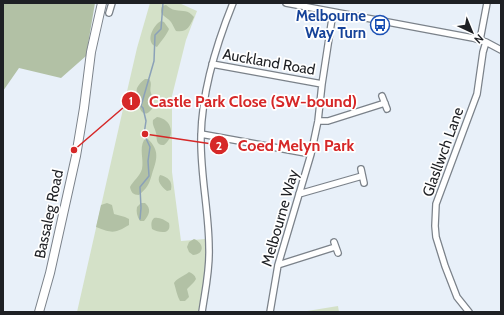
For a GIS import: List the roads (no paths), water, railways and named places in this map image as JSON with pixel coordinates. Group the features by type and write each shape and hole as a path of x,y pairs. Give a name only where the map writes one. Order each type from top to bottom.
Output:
{"street":[{"name":"Bassaleg Road","path":"39,312 50,273 75,163 92,52 102,3"},
{"path":"109,13 112,3"},
{"path":"202,312 208,271 209,229 201,156 201,134 205,96 212,64 222,29 233,3"},
{"path":"286,3 483,41 501,50"},
{"name":"Glasllwch Lane","path":"469,312 456,297 436,237 436,204 477,94 487,3"},
{"name":"Melbourne Way","path":"270,312 278,265 311,154 318,121 333,12"},
{"name":"Auckland Road","path":"212,64 322,84"},
{"path":"382,96 387,109"},
{"path":"318,121 328,121 385,103"},
{"path":"201,134 311,154"},
{"path":"361,169 364,183"},
{"path":"299,194 362,176"},
{"path":"278,265 335,244 338,253"}],"waterway":[{"path":"140,219 140,187 149,176 148,161 150,147 144,134 146,121 143,108 141,106 154,61 155,35 161,29 163,3"}],"place":[{"name":"Melbourne Way Turn","path":"380,25"},
{"name":"Coed Melyn Park","path":"145,134"},
{"name":"Castle Park Close (SW-bound)","path":"74,150"}]}
